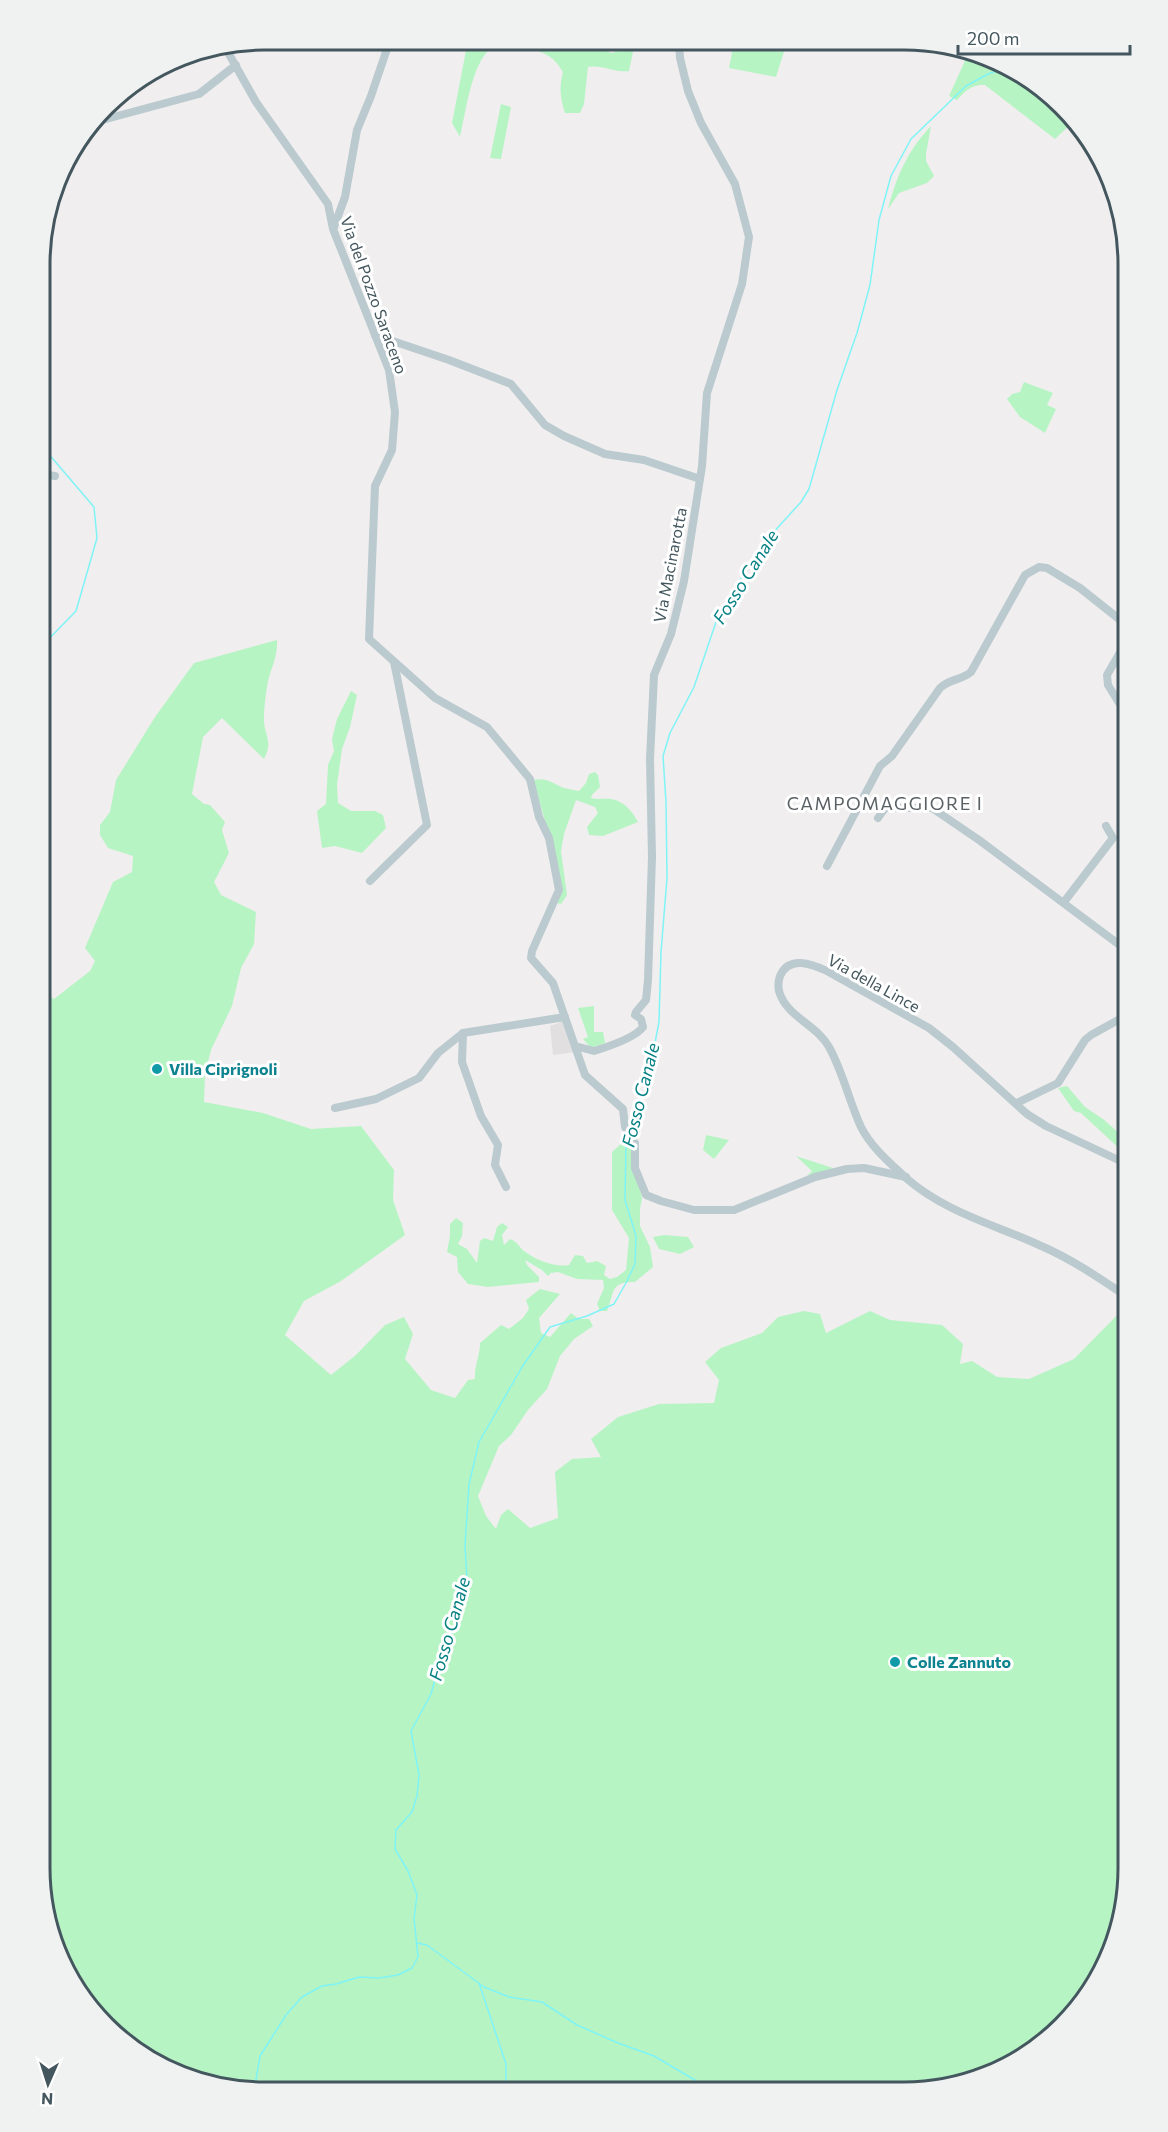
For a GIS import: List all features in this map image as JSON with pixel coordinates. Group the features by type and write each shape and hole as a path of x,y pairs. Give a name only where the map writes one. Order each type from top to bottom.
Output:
{"street":[{"path":"333,229 345,197 357,130 387,50"},
{"name":"Via Macinarotta","path":"576,1048 594,1051 630,1037 643,1027 641,1019 635,1015 646,1000 648,980 652,857 650,759 654,675 671,634 681,598 700,479 707,393 742,284 749,237 735,184 701,123 688,91 680,50"},
{"name":"Via del Pozzo Saraceno","path":"229,52 256,102 328,204 333,229 389,370 395,412 392,450 375,486 369,639 435,698 487,727 530,779 539,817 549,838 559,890 531,958 553,983 585,1075 623,1109 625,1126 635,1143 635,1168 646,1195 661,1202 694,1210 734,1210 815,1177 847,1169 864,1168 906,1177"},
{"path":"106,119 199,94 236,65"},
{"path":"375,335 511,384 544,425 564,436 605,454 644,460 700,479"},
{"path":"50,475 56,476"},
{"path":"827,866 880,766 892,756 945,683 971,672 1025,575 1039,567 1047,568 1080,588 1118,618"},
{"path":"1118,656 1107,675 1108,686 1118,702"},
{"path":"370,881 427,825 394,662"},
{"path":"878,818 885,808 932,808 979,840 1118,944"},
{"path":"1064,902 1113,838 1106,826"},
{"name":"Via della Lince","path":"1118,1160 1046,1126 1027,1113 953,1047 929,1029 812,964 799,962 784,969 778,987 784,1001 829,1045 862,1128 876,1149 906,1177 943,1204 1058,1254 1118,1291"},
{"path":"335,1108 376,1099 419,1078 438,1053 463,1033 501,1025 565,1017"},
{"path":"1017,1103 1059,1083 1084,1040 1118,1020"},
{"path":"463,1033 462,1062 481,1116 498,1145 495,1165 506,1187"}],"shaded area":[{"path":"564,1021 575,1052 553,1055 550,1026"}],"green space":[{"path":"466,50 489,50 476,71 460,137 452,123"},
{"path":"534,50 606,50 611,53 633,50 629,71 588,67 584,104 580,113 565,113 561,92 563,72 556,62"},
{"path":"732,50 784,50 776,77 729,68"},
{"path":"965,59 973,61 1012,78 1046,103 1068,126 1055,139 985,85 969,89 957,100 949,96"},
{"path":"501,104 511,107 501,159 490,158"},
{"path":"931,126 926,161 934,176 927,183 899,193 888,209 904,164"},
{"path":"1024,382 1053,393 1047,405 1056,409 1045,433 1020,417 1007,399 1012,394 1020,392"},
{"path":"277,640 276,656 268,681 265,704 264,723 268,747 264,759 222,718 203,737 192,794 204,804 210,805 225,822 222,830 229,853 214,882 221,895 256,912 254,944 241,968 232,1006 211,1050 205,1074 204,1102 263,1113 311,1129 361,1126 394,1170 393,1200 405,1235 341,1281 304,1301 285,1335 331,1375 356,1355 385,1325 404,1317 413,1334 405,1359 431,1390 455,1398 468,1380 475,1379 480,1343 501,1325 509,1329 523,1318 529,1309 526,1300 540,1289 560,1294 539,1318 541,1333 550,1337 571,1313 579,1319 589,1319 593,1326 574,1339 560,1356 547,1389 528,1410 511,1435 499,1446 478,1496 486,1516 496,1529 501,1515 508,1509 530,1528 558,1518 555,1472 572,1459 601,1457 591,1439 618,1417 659,1404 714,1403 719,1380 705,1362 721,1348 762,1333 778,1317 804,1311 820,1314 826,1333 870,1311 890,1320 942,1325 963,1344 960,1364 972,1361 997,1377 1029,1379 1074,1359 1118,1314 1117,1897 1107,1937 1090,1976 1056,2020 1012,2054 960,2075 919,2082 235,2081 195,2071 156,2054 112,2020 78,1976 57,1924 50,1883 50,996 54,999 90,971 95,961 85,948 113,882 132,872 133,856 108,848 100,835 100,825 110,812 116,780 155,717 194,663"},
{"path":"351,691 357,695 350,727 342,749 337,785 338,803 351,811 375,811 383,815 386,828 362,853 335,846 322,848 317,811 326,804 328,765 334,751 332,739 337,719"},
{"path":"595,772 598,775 600,787 591,798 611,799 624,804 638,822 603,836 589,835 587,827 598,813 595,807 576,800 564,834 561,851 567,895 561,904 557,903 558,877 534,780 546,780 564,788 579,791 586,783 589,774"},
{"path":"594,1006 594,1032 603,1032 605,1043 591,1048 583,1039 588,1037 578,1008"},
{"path":"1067,1086 1085,1107 1118,1132 1118,1147 1081,1113 1074,1111 1058,1088"},
{"path":"706,1135 729,1140 714,1159 703,1150"},
{"path":"622,1143 632,1145 642,1199 640,1226 650,1247 653,1267 635,1282 617,1286 607,1311 600,1311 597,1304 604,1288 603,1280 577,1279 558,1272 548,1276 525,1260 539,1277 539,1282 488,1287 468,1284 458,1272 457,1257 447,1252 450,1224 456,1218 463,1223 462,1236 458,1244 467,1249 477,1263 480,1241 484,1238 493,1241 497,1227 502,1223 508,1227 502,1235 504,1245 510,1239 515,1241 528,1254 539,1260 563,1266 569,1265 575,1255 583,1256 587,1263 597,1261 606,1266 604,1275 610,1279 626,1270 629,1238 612,1210 612,1152"},
{"path":"796,1156 836,1169 805,1178 812,1171"},
{"path":"664,1235 688,1237 694,1247 680,1254 659,1249 653,1237"}],"waterway":[{"name":"Fosso Canale","path":"631,1130 647,1084 659,1022 661,952 667,878 663,756 670,733 694,687 717,619 760,547 801,502 809,489 870,285 879,220 891,176 911,139 966,86 997,71"},
{"path":"50,456 94,507 97,538 76,611 50,638"},
{"name":"Fosso Canale","path":"256,2082 260,2056 286,2015 302,1997 322,1986 359,1977 379,1978 398,1975 412,1968 418,1957 414,1918 417,1895 408,1871 395,1849 396,1830 412,1812 417,1796 419,1775 411,1731 431,1694 443,1652 453,1630 467,1579 465,1545 469,1484 479,1442 522,1367 550,1327 587,1316 614,1304 626,1283 635,1264 636,1236 625,1200 626,1144 629,1137"},
{"name":"Fosso Canale","path":"417,1943 427,1945 484,1987 509,1997 542,2002 577,2025 654,2056 698,2082"},
{"path":"479,1983 506,2064 506,2082"}],"place":[{"name":"Villa Ciprignoli","path":"157,1069"},
{"name":"Colle Zannuto","path":"895,1662"}],"district":[{"name":"CAMPOMAGGIORE I","path":"885,804"}]}
